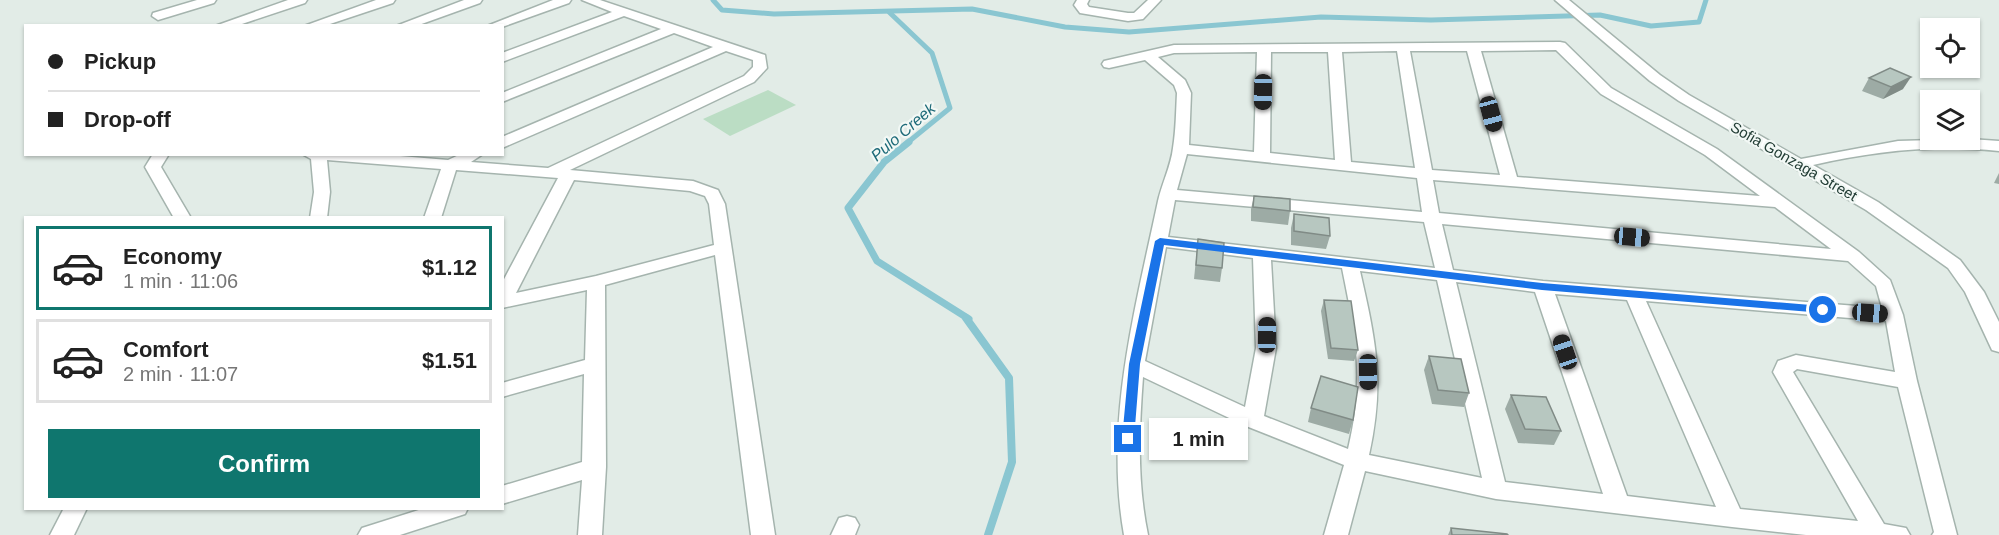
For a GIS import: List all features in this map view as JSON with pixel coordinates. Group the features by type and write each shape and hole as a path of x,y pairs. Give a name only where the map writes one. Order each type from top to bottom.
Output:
{"street":[{"path":"158,0 157,21 210,0"},
{"path":"227,24 302,0"},
{"path":"316,24 389,0"},
{"path":"408,24 476,0"},
{"path":"499,24 565,0"},
{"path":"550,173 749,79 760,68 760,58 588,0"},
{"path":"1083,0 1080,5 1085,10 1128,17 1138,16 1155,0"},
{"name":"Sofia Gonzaga Street","path":"1561,0 1654,78 1798,165 1872,206 1954,264 1990,308 1999,345"},
{"path":"504,57 624,12"},
{"path":"504,97 675,28"},
{"path":"504,142 726,46"},
{"path":"1109,64 1174,49 1560,46 1606,91 1711,152 1776,202 1853,256 1884,284 1894,315 1907,381 1946,533 1944,535"},
{"path":"1473,47 1510,181"},
{"path":"1403,48 1432,219 1496,490"},
{"path":"1262,157 1264,49"},
{"path":"1335,49 1343,165"},
{"path":"1136,535 1131,509 1128,439 1134,364 1168,194 1182,149 1183,87 1147,55"},
{"path":"1798,165 1855,151 1945,141 1999,146"},
{"path":"1182,149 1424,174 1776,202"},
{"path":"160,156 153,167 182,216"},
{"path":"314,156 322,192 318,216"},
{"path":"335,156 693,186 712,193 717,204 763,535"},
{"path":"433,216 450,165 471,156"},
{"path":"504,298 568,176"},
{"path":"1168,194 1853,256"},
{"path":"1160,241 1542,287 1894,315"},
{"path":"504,302 596,282 722,248"},
{"path":"1253,420 1266,348 1262,254"},
{"path":"1336,535 1356,460 1368,390 1368,354 1350,264"},
{"path":"590,535 595,467 593,365 596,282"},
{"path":"1542,287 1618,504"},
{"path":"1634,295 1732,518"},
{"path":"1888,534 1783,372 1785,366 1796,362 1907,381"},
{"path":"1134,364 1253,420 1356,460 1496,490 1888,534"},
{"path":"504,389 593,365"},
{"path":"504,494 595,467"},
{"path":"62,535 75,510"},
{"path":"370,535 451,510"}],"green space":[{"path":"768,90 796,105 730,136 703,119"}],"building":[{"path":"1890,68 1911,77 1891,87 1869,78"},
{"path":"1254,196 1290,199 1290,211 1253,207"},
{"path":"1294,214 1329,218 1330,236 1294,231"},
{"path":"1198,239 1224,243 1222,268 1196,265"},
{"path":"1324,300 1351,301 1358,350 1331,348"},
{"path":"1429,356 1461,359 1469,393 1438,390"},
{"path":"1321,376 1358,387 1353,420 1311,408"},
{"path":"1511,395 1546,397 1561,431 1525,429"},
{"path":"1451,528 1507,534 1508,535 1452,535"}],"waterway":[{"path":"713,0 722,10 774,14 972,9 1065,27 1129,32 1321,17 1431,20 1600,15 1651,26 1699,22 1706,0"},
{"name":"Pulo Creek","path":"889,12 932,53 950,108 907,143"},
{"name":"Pulo Creek","path":"909,142 884,162 848,208 877,261 969,319"},
{"name":"Pulo Creek","path":"966,318 1009,378 1012,462 988,535"}],"route":[{"path":"1128,439 1134,364 1160,241 1542,287 1823,310"}]}
